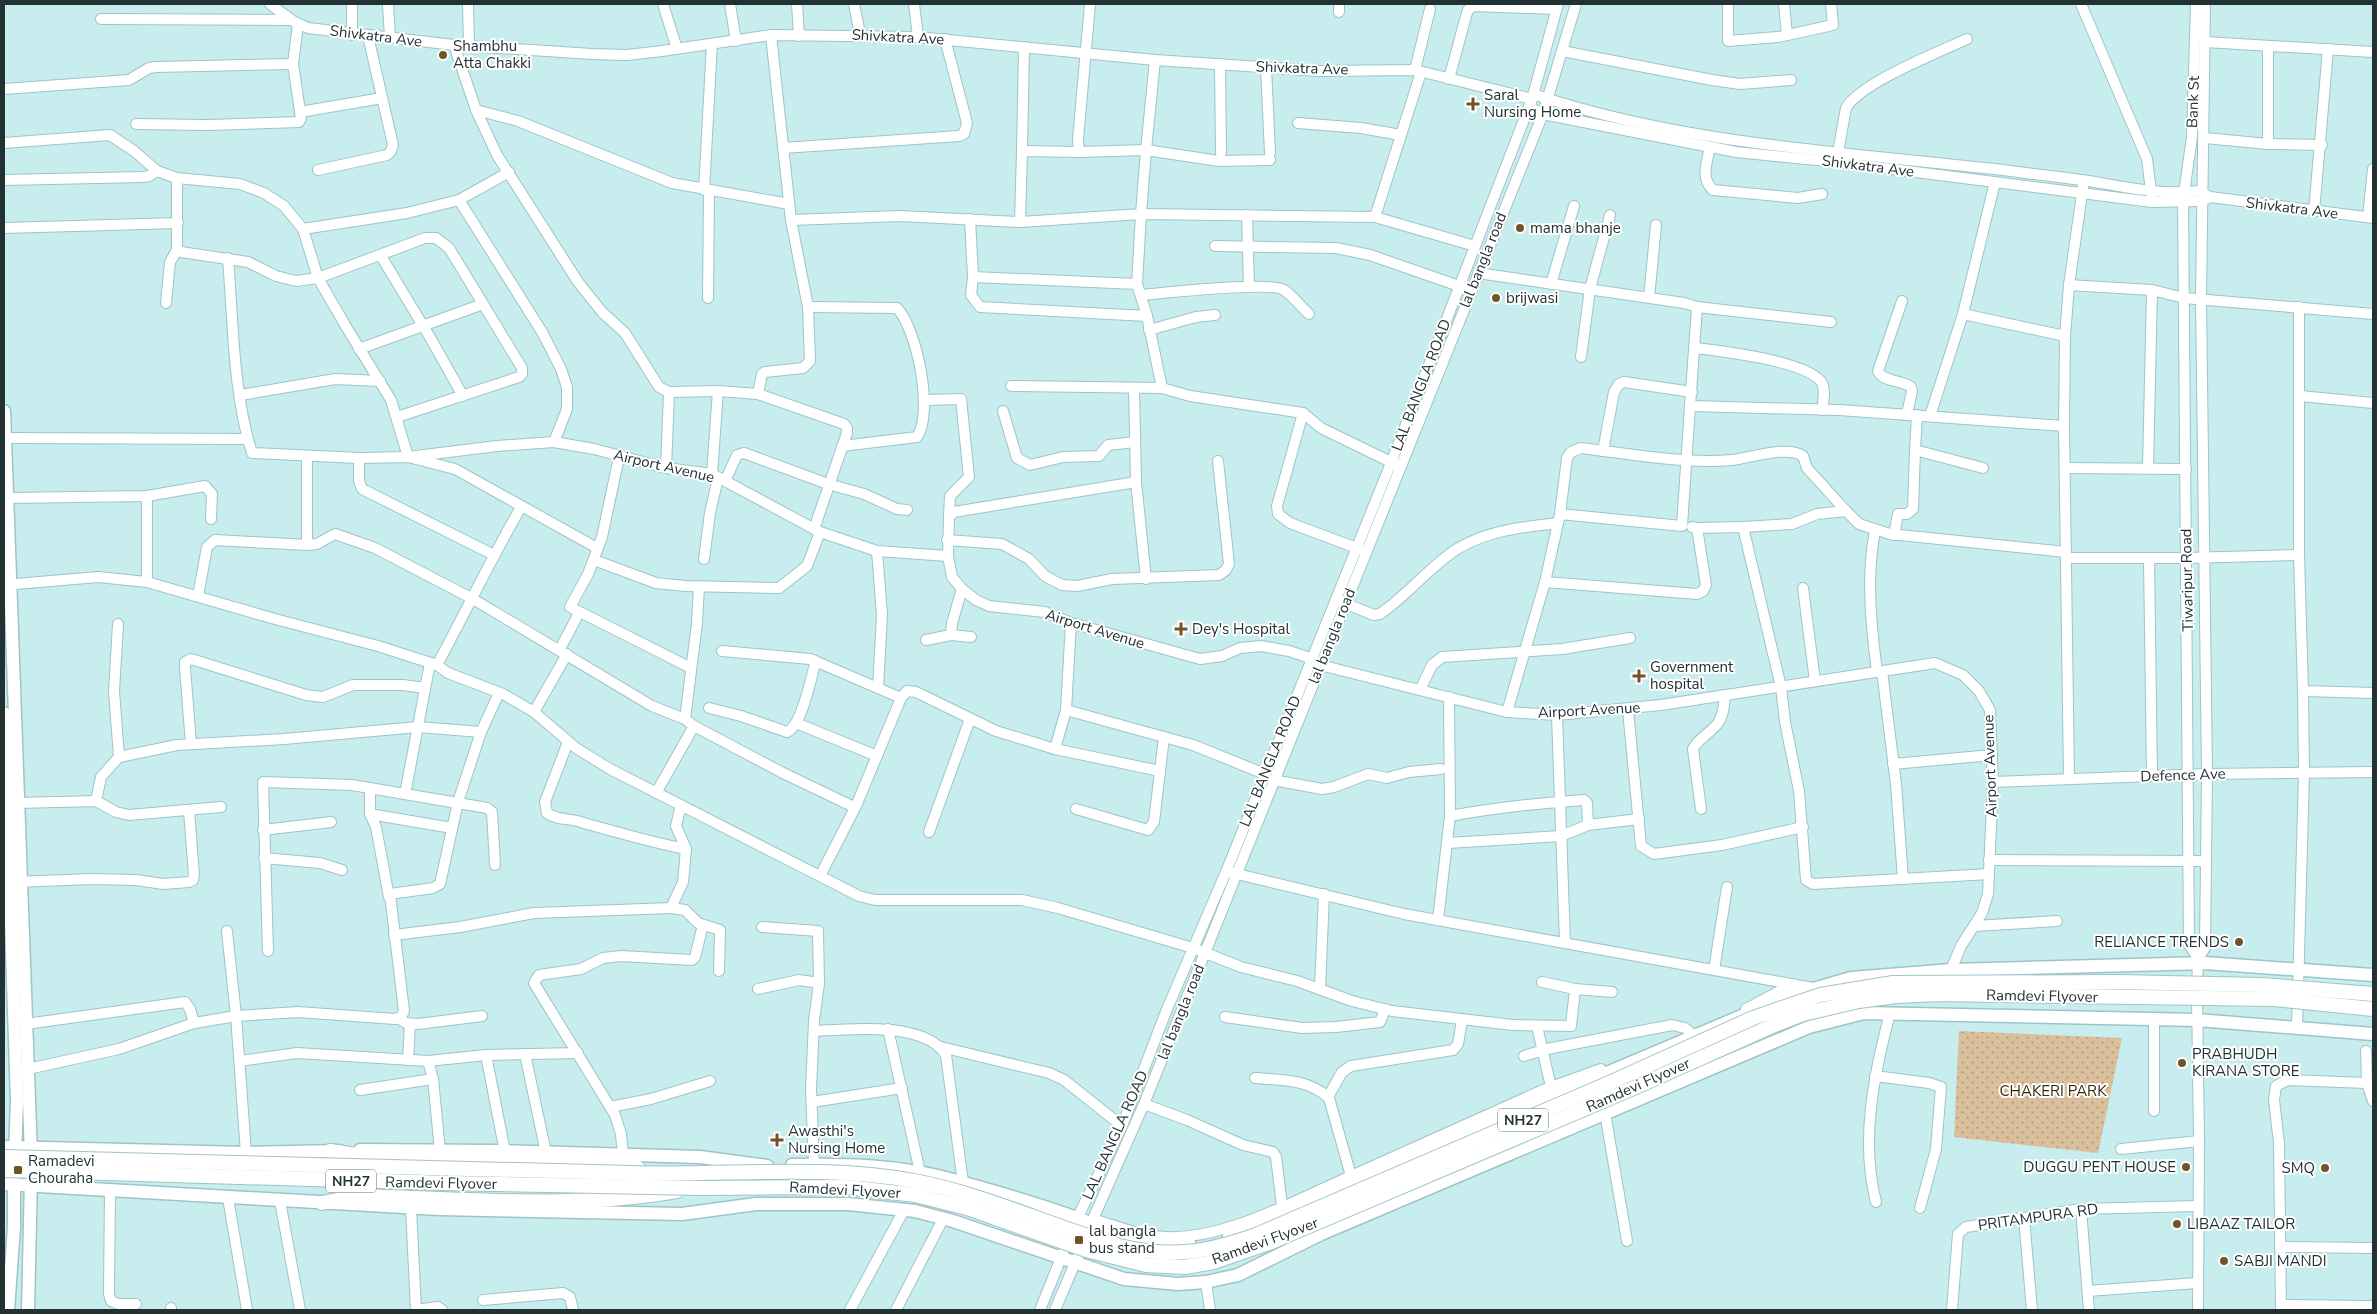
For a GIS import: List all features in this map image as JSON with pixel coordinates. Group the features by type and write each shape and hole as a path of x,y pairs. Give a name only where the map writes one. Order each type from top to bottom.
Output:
{"highway":[{"name":"Ramdevi Flyover","path":"4,1157 684,1175 836,1173 914,1181 956,1191 1119,1246 1142,1251 1177,1254 1204,1250 1256,1235 1607,1084 1753,1018 1820,995 1893,984 2059,982 2262,985 2373,994"},
{"name":"Ramdevi Flyover","path":"4,1170 435,1183 699,1188 848,1187 915,1195 967,1208 1116,1259 1146,1265 1185,1266 1214,1262 1269,1243 1636,1087 1772,1026 1803,1014 1859,1001 1896,996 1937,994 2272,999 2373,1009"},
{"path":"330,1151 367,1158 586,1163 628,1166 684,1175"},
{"path":"322,1203 358,1196 585,1201 642,1197 699,1188"}],"main road":[{"path":"4,411 7,498 7,632 17,803 11,883 8,974 18,1100 7,1147 14,1227 8,1310"},
{"path":"4,713 11,883 26,1024 28,1069 31,1186 28,1310"},
{"path":"7,1147 246,1153 330,1151 505,1152 700,1157 756,1166 862,1165 920,1172 1091,1221 1128,1238 1152,1245 1180,1246 1221,1241 1496,1120 1789,996 1851,978 1950,970 2198,961 2373,975"},
{"path":"9,1184 410,1208 682,1214 756,1204 848,1204 904,1210 943,1219 1124,1279 1178,1284 1206,1282 1238,1275 1321,1234 1809,1027 1864,1013 2197,1020 2373,1034"}],"street":[{"name":"Shivkatra Ave","path":"270,4 295,22 308,28 352,35 454,45 592,54 627,55 771,35 860,34 918,36 1155,60 1319,71 1418,71 1531,100 1543,114 1736,152 1837,157 1995,182 2083,193 2151,198 2204,196 2370,218"},
{"path":"352,4 352,35"},
{"path":"388,4 390,38"},
{"path":"468,4 469,46"},
{"path":"663,4 677,49"},
{"path":"730,4 736,40"},
{"path":"797,4 800,36"},
{"path":"854,4 860,34"},
{"path":"914,4 918,36"},
{"path":"1079,152 1078,139 1090,4"},
{"name":"lal bangla road","path":"1055,1310 1076,1264 1091,1221 1144,1104 1204,952 1231,873 1273,780 1346,603 1361,550 1418,407 1472,290 1543,114 1576,4"},
{"path":"1728,4 1728,41 1787,35 1833,25 1831,4"},
{"path":"1784,4 1787,35"},
{"path":"1531,100 1548,99 1645,123 1837,157 2084,181 2151,198 2145,154 2081,4"},
{"name":"Bank St","path":"2184,197 2192,137 2196,4"},
{"path":"2198,961 2205,948 2207,774 2201,298 2204,196 2205,4"},
{"path":"1449,79 1466,16 1473,6 1557,6"},
{"name":"LAL BANGLA ROAD","path":"1418,407 1460,286 1531,100 1557,6"},
{"path":"1375,217 1401,135 1418,71 1430,9"},
{"path":"102,19 295,22 292,64 300,112 299,122 207,126 136,124"},
{"path":"758,394 762,374 765,372 797,369 808,365 810,361 808,307 791,220 771,35"},
{"path":"318,170 387,155 391,151 393,145 368,36"},
{"path":"783,148 959,136 964,134 967,123 945,39"},
{"path":"1837,157 1846,108 1858,94 1906,67 1967,39"},
{"path":"2205,42 2373,52"},
{"path":"708,298 706,190 712,44"},
{"path":"454,45 476,110 497,156 510,172 531,210 578,282 602,312 625,333 659,387 668,392 718,391 758,394 844,424 847,428 847,433 828,484 807,566 779,588 699,587 642,579 594,560"},
{"path":"2268,46 2268,144"},
{"path":"1020,222 1024,47"},
{"path":"2314,212 2322,145 2328,50"},
{"path":"1562,51 1740,84 1791,80"},
{"path":"1155,60 1136,284 1147,316 1162,388"},
{"path":"4,89 129,80 149,68 156,67 292,64"},
{"path":"1220,64 1221,153"},
{"path":"1022,151 1146,150 1218,161 1270,157 1266,67"},
{"path":"300,112 382,98"},
{"path":"476,110 518,121 653,176 706,190 789,204"},
{"path":"1298,123 1361,128 1401,135"},
{"path":"1697,144 1700,134"},
{"path":"4,143 110,135 134,151 156,171 177,178 225,181 240,184 264,193 284,206 304,229 318,278 391,400 408,457"},
{"path":"2204,138 2268,144 2322,145"},
{"path":"1710,147 1704,175 1707,185 1712,190 1798,198 1822,194"},
{"path":"2370,218 2373,169"},
{"path":"4,180 143,177 149,176 156,171"},
{"path":"304,229 407,213 459,200 510,172"},
{"path":"166,303 170,262 177,250 177,178"},
{"path":"2069,779 2064,468 2065,336 2069,285 2084,181"},
{"path":"1930,416 1963,314 1995,182"},
{"name":"Tiwaripur Road","path":"2184,197 2189,945 2198,961 2198,1310"},
{"path":"459,200 542,332 561,369 567,387 567,409 554,442"},
{"path":"1551,284 1574,206"},
{"path":"791,220 900,216 1020,222 1141,214 1375,217 1475,246"},
{"path":"1247,215 1249,287"},
{"path":"1581,357 1590,289 1610,215"},
{"path":"970,219 973,277 971,295 980,307 1147,316"},
{"path":"4,228 178,222"},
{"path":"1649,298 1656,225"},
{"path":"177,250 248,262 288,280 318,278 425,238 436,238 449,248 522,368 522,374 519,378 397,417"},
{"path":"1215,246 1336,248 1370,256 1472,290"},
{"path":"381,256 424,326 463,396"},
{"path":"228,258 241,395 252,453 257,455 359,458 408,457 455,469 597,548"},
{"path":"1478,273 1649,298 1697,307 1831,322"},
{"path":"973,277 1136,284"},
{"path":"2069,285 2152,290 2184,298 2373,314"},
{"path":"1140,295 1249,287 1284,290 1309,314"},
{"path":"2148,468 2152,290"},
{"path":"1894,535 1898,514 1907,514 1913,509 1915,450 1912,392 1911,387 1906,383 1882,377 1878,371 1902,301"},
{"path":"359,349 483,304"},
{"path":"808,307 897,308 904,316 908,325 920,362 924,400 922,430 917,438 842,446"},
{"path":"1682,526 1697,307"},
{"path":"2297,1027 2304,773 2299,555 2299,307"},
{"path":"1963,314 2065,336"},
{"path":"1149,330 1214,315"},
{"path":"1695,348 1751,355 1810,373 1821,381 1824,390 1822,410"},
{"path":"241,395 335,379 380,381"},
{"path":"1603,451 1614,392 1619,384 1624,382 1692,392"},
{"path":"1011,386 1162,388 1190,396 1303,413 1321,428 1396,465"},
{"path":"1134,388 1136,482 1146,579"},
{"path":"704,559 710,513 718,478 718,391"},
{"path":"666,468 668,392"},
{"path":"2300,396 2373,403"},
{"path":"924,400 962,399 969,477 950,496 947,540 948,556"},
{"path":"1690,406 1822,410 2064,426"},
{"path":"1003,411 1016,458 1030,465 1063,457 1099,456 1108,445 1135,442"},
{"path":"1303,413 1277,506 1278,514 1290,523 1361,550"},
{"path":"5,438 248,439"},
{"name":"Airport Avenue","path":"408,457 497,446 554,442 594,449 666,468 718,478 817,531 876,551 948,556 952,577 962,589 976,600 988,606 1045,612 1071,623 1200,659 1222,656 1240,648 1261,646 1276,648 1310,658 1320,665 1507,712 1557,715 1628,710 1935,663 1963,675 1979,691 1990,710 1992,782 1988,894 1982,913 1961,946 1950,970"},
{"path":"1507,712 1545,582 1559,519 1567,458 1571,452 1581,448 1687,461 1733,460 1793,452 1805,458 1807,468 1859,524 1894,535 2066,555 2204,558 2299,555"},
{"path":"1915,450 1983,468"},
{"path":"718,478 740,452 828,484 859,492 897,509 907,510"},
{"path":"307,456 307,545"},
{"path":"619,457 615,483 594,560 570,605 579,613 690,668"},
{"path":"359,458 359,481 362,489 494,555"},
{"path":"947,540 1002,544 1029,559 1045,576 1062,585 1077,586 1112,579 1219,575 1226,570 1229,564 1218,461"},
{"path":"2064,468 2186,469"},
{"path":"949,517 954,512 1136,482"},
{"path":"7,498 147,496 205,486 212,494 211,519"},
{"path":"147,496 147,582"},
{"path":"405,794 426,688 433,664 472,599 521,507"},
{"path":"1334,600 1374,615 1380,614 1457,550 1494,533 1559,519 1697,528 1742,527 1792,524 1817,514 1846,511"},
{"path":"1742,527 1782,686 1784,722 1799,791 1805,877 1809,883 1988,874"},
{"path":"1545,582 1697,594 1703,591 1706,585 1697,528"},
{"path":"1875,530 1870,577 1871,622 1893,764 1903,879"},
{"path":"198,596 207,547 215,540 307,545 317,544 335,534 346,536 375,548 472,599 652,706 685,719 694,726 783,773 850,805 856,806"},
{"name":"LAL BANGLA ROAD","path":"1040,1310 1077,1218 1122,1126 1193,948 1231,873 1264,774 1310,658 1334,600 1361,550"},
{"path":"876,551 882,615 878,688"},
{"path":"2149,558 2152,776"},
{"path":"7,585 98,577 147,582 378,646 433,664 448,673 499,693 534,712 568,742 610,769 859,896 875,900 1022,900 1058,908 1193,948 1241,967 1320,988 1352,1001 1385,1009 1462,1020 1537,1026 1571,1026 1575,989"},
{"path":"685,719 697,624 699,587"},
{"path":"1803,588 1815,681"},
{"path":"951,635 952,623 962,589"},
{"path":"534,712 564,652 579,613"},
{"path":"1055,750 1066,710 1071,623"},
{"path":"118,624 114,691 119,757"},
{"path":"926,640 951,635 970,637"},
{"path":"1420,690 1432,665 1442,657 1562,649 1630,638"},
{"path":"722,652 802,658 815,661 901,698"},
{"path":"191,744 185,662 191,659 306,695 323,697 353,685 426,688"},
{"path":"709,708 741,716 786,732 793,728 796,722 806,697 815,661"},
{"path":"820,876 856,806 901,698 907,691 912,691 996,731 1055,750 1160,771"},
{"path":"2303,691 2373,693"},
{"path":"389,897 392,892 433,888 440,884 458,802 481,732 499,693"},
{"path":"1700,809 1692,750 1695,744 1718,723 1725,695"},
{"path":"1438,920 1450,816 1449,697"},
{"path":"1066,710 1193,745 1264,774"},
{"path":"1628,710 1641,846 1654,854 1722,845 1803,827"},
{"path":"1557,715 1565,943"},
{"path":"929,832 970,719"},
{"path":"796,722 877,756"},
{"path":"656,793 694,726"},
{"path":"96,801 101,777 119,757 191,744 418,727 481,732"},
{"path":"1076,809 1148,830 1154,822 1164,737"},
{"path":"568,742 545,802 547,814 554,818 574,820 655,844 686,849"},
{"path":"1893,764 1992,755"},
{"path":"1273,780 1322,789 1334,787 1368,774 1387,778 1409,772 1441,769"},
{"name":"Defence Ave","path":"1992,782 2207,774 2373,772"},
{"path":"268,951 263,782 333,784 370,788 487,808 492,812 495,865"},
{"path":"370,788 370,814 376,826 389,897 404,1011 398,1018"},
{"path":"17,803 96,801 116,812 129,815 221,807"},
{"path":"1450,816 1505,806 1532,806 1561,801 1585,801 1588,826"},
{"path":"671,908 683,882 686,849 676,826 681,805"},
{"path":"11,883 91,879 136,880 162,884 189,882 193,880 194,875 189,811"},
{"path":"370,814 452,828"},
{"path":"1447,843 1561,836 1588,826 1639,819"},
{"path":"263,830 331,822"},
{"path":"264,858 320,863 342,870"},
{"path":"1989,860 2206,861"},
{"path":"1231,873 1438,920 1816,988"},
{"path":"1714,970 1727,888"},
{"path":"1320,988 1324,894"},
{"path":"394,935 460,927 534,914 671,908 685,910 703,925 720,930 719,971"},
{"path":"1974,926 2057,921"},
{"path":"623,1155 621,1134 610,1107 534,983 538,975 581,969 603,958 621,956 692,960 695,957 703,925"},
{"path":"762,927 818,931 819,982 814,1031 812,1102 814,1165"},
{"path":"227,931 240,1062 246,1153"},
{"path":"758,989 800,980 819,982"},
{"path":"1542,982 1575,989 1612,992"},
{"path":"1091,1221 1138,1233 1166,1237 1207,1233 1232,1226 1282,1206 1552,1087 1692,1034 1792,984"},
{"path":"26,1024 185,1002 190,1009 194,1023"},
{"path":"1225,1017 1302,1028 1336,1028 1380,1022 1385,1009"},
{"path":"28,1069 119,1049 194,1023 236,1016 298,1012 398,1018 410,1024 482,1016"},
{"path":"1876,1202 1870,1178 1869,1122 1875,1076 1890,1013"},
{"path":"2154,1019 2154,1112"},
{"path":"1328,1097 1342,1072 1351,1066 1453,1050 1458,1044 1462,1020"},
{"path":"408,1060 410,1024"},
{"path":"1524,1056 1543,1050 1635,1030 1672,1025 1685,1028 1692,1034"},
{"path":"1537,1026 1552,1087"},
{"path":"814,1031 888,1029 919,1037 941,1047 1049,1073 1064,1080 1122,1126"},
{"path":"888,1029 920,1172"},
{"path":"941,1047 946,1055 963,1183"},
{"path":"2366,1051 2367,1083 2373,1101"},
{"path":"240,1062 297,1054 428,1061 486,1055 578,1053"},
{"path":"525,1054 546,1153"},
{"path":"486,1055 505,1152"},
{"path":"428,1061 433,1079 440,1151"},
{"path":"1875,1076 1929,1083 1941,1087 1936,1149 1920,1208"},
{"path":"1255,1078 1290,1080 1305,1084 1328,1097 1332,1104 1351,1176"},
{"path":"360,1090 433,1079"},
{"path":"2367,1083 2288,1080 2276,1086 2274,1100 2279,1144 2281,1308 2373,1306"},
{"path":"610,1107 651,1099 710,1081"},
{"path":"812,1102 902,1088"},
{"path":"1144,1104 1187,1120 1243,1145 1273,1152 1276,1157 1282,1206"},
{"path":"1605,1113 1627,1241"},
{"path":"2121,1148 2199,1141"},
{"path":"110,1191 109,1294 111,1301 118,1304 136,1304"},
{"path":"228,1198 247,1310"},
{"path":"280,1201 300,1310"},
{"name":"PRITAMPURA RD","path":"1952,1310 1958,1234 1960,1230 1966,1227 2081,1209 2197,1206"},
{"path":"410,1208 416,1310 438,1307 442,1310"},
{"path":"2081,1209 2089,1310"},
{"path":"850,1310 904,1210"},
{"path":"2024,1218 2032,1310"},
{"path":"896,1310 943,1219"},
{"path":"2280,1247 2373,1248"},
{"path":"1206,1282 1210,1310"},
{"path":"2088,1291 2197,1283"},
{"path":"483,1300 563,1293 570,1296 573,1310"}],"green space":[{"name":"CHAKERI PARK","path":"1959,1031 2122,1038 2098,1153 1954,1137"}],"place":[{"name":"Shambhu Atta Chakki","path":"443,55"},
{"name":"Saral Nursing Home","path":"1473,104"},
{"name":"mama bhanje","path":"1520,228"},
{"name":"brijwasi","path":"1496,298"},
{"name":"Dey's Hospital","path":"1181,629"},
{"name":"Government hospital","path":"1639,676"},
{"name":"RELIANCE TRENDS","path":"2239,942"},
{"name":"PRABHUDH KIRANA STORE","path":"2182,1063"},
{"name":"Awasthi's Nursing Home","path":"777,1140"},
{"name":"DUGGU PENT HOUSE","path":"2186,1167"},
{"name":"SMQ","path":"2325,1168"},
{"name":"Ramadevi Chouraha","path":"18,1170"},
{"name":"LIBAAZ TAILOR","path":"2177,1224"},
{"name":"lal bangla bus stand","path":"1079,1240"},
{"name":"SABJI MANDI","path":"2224,1261"}]}
